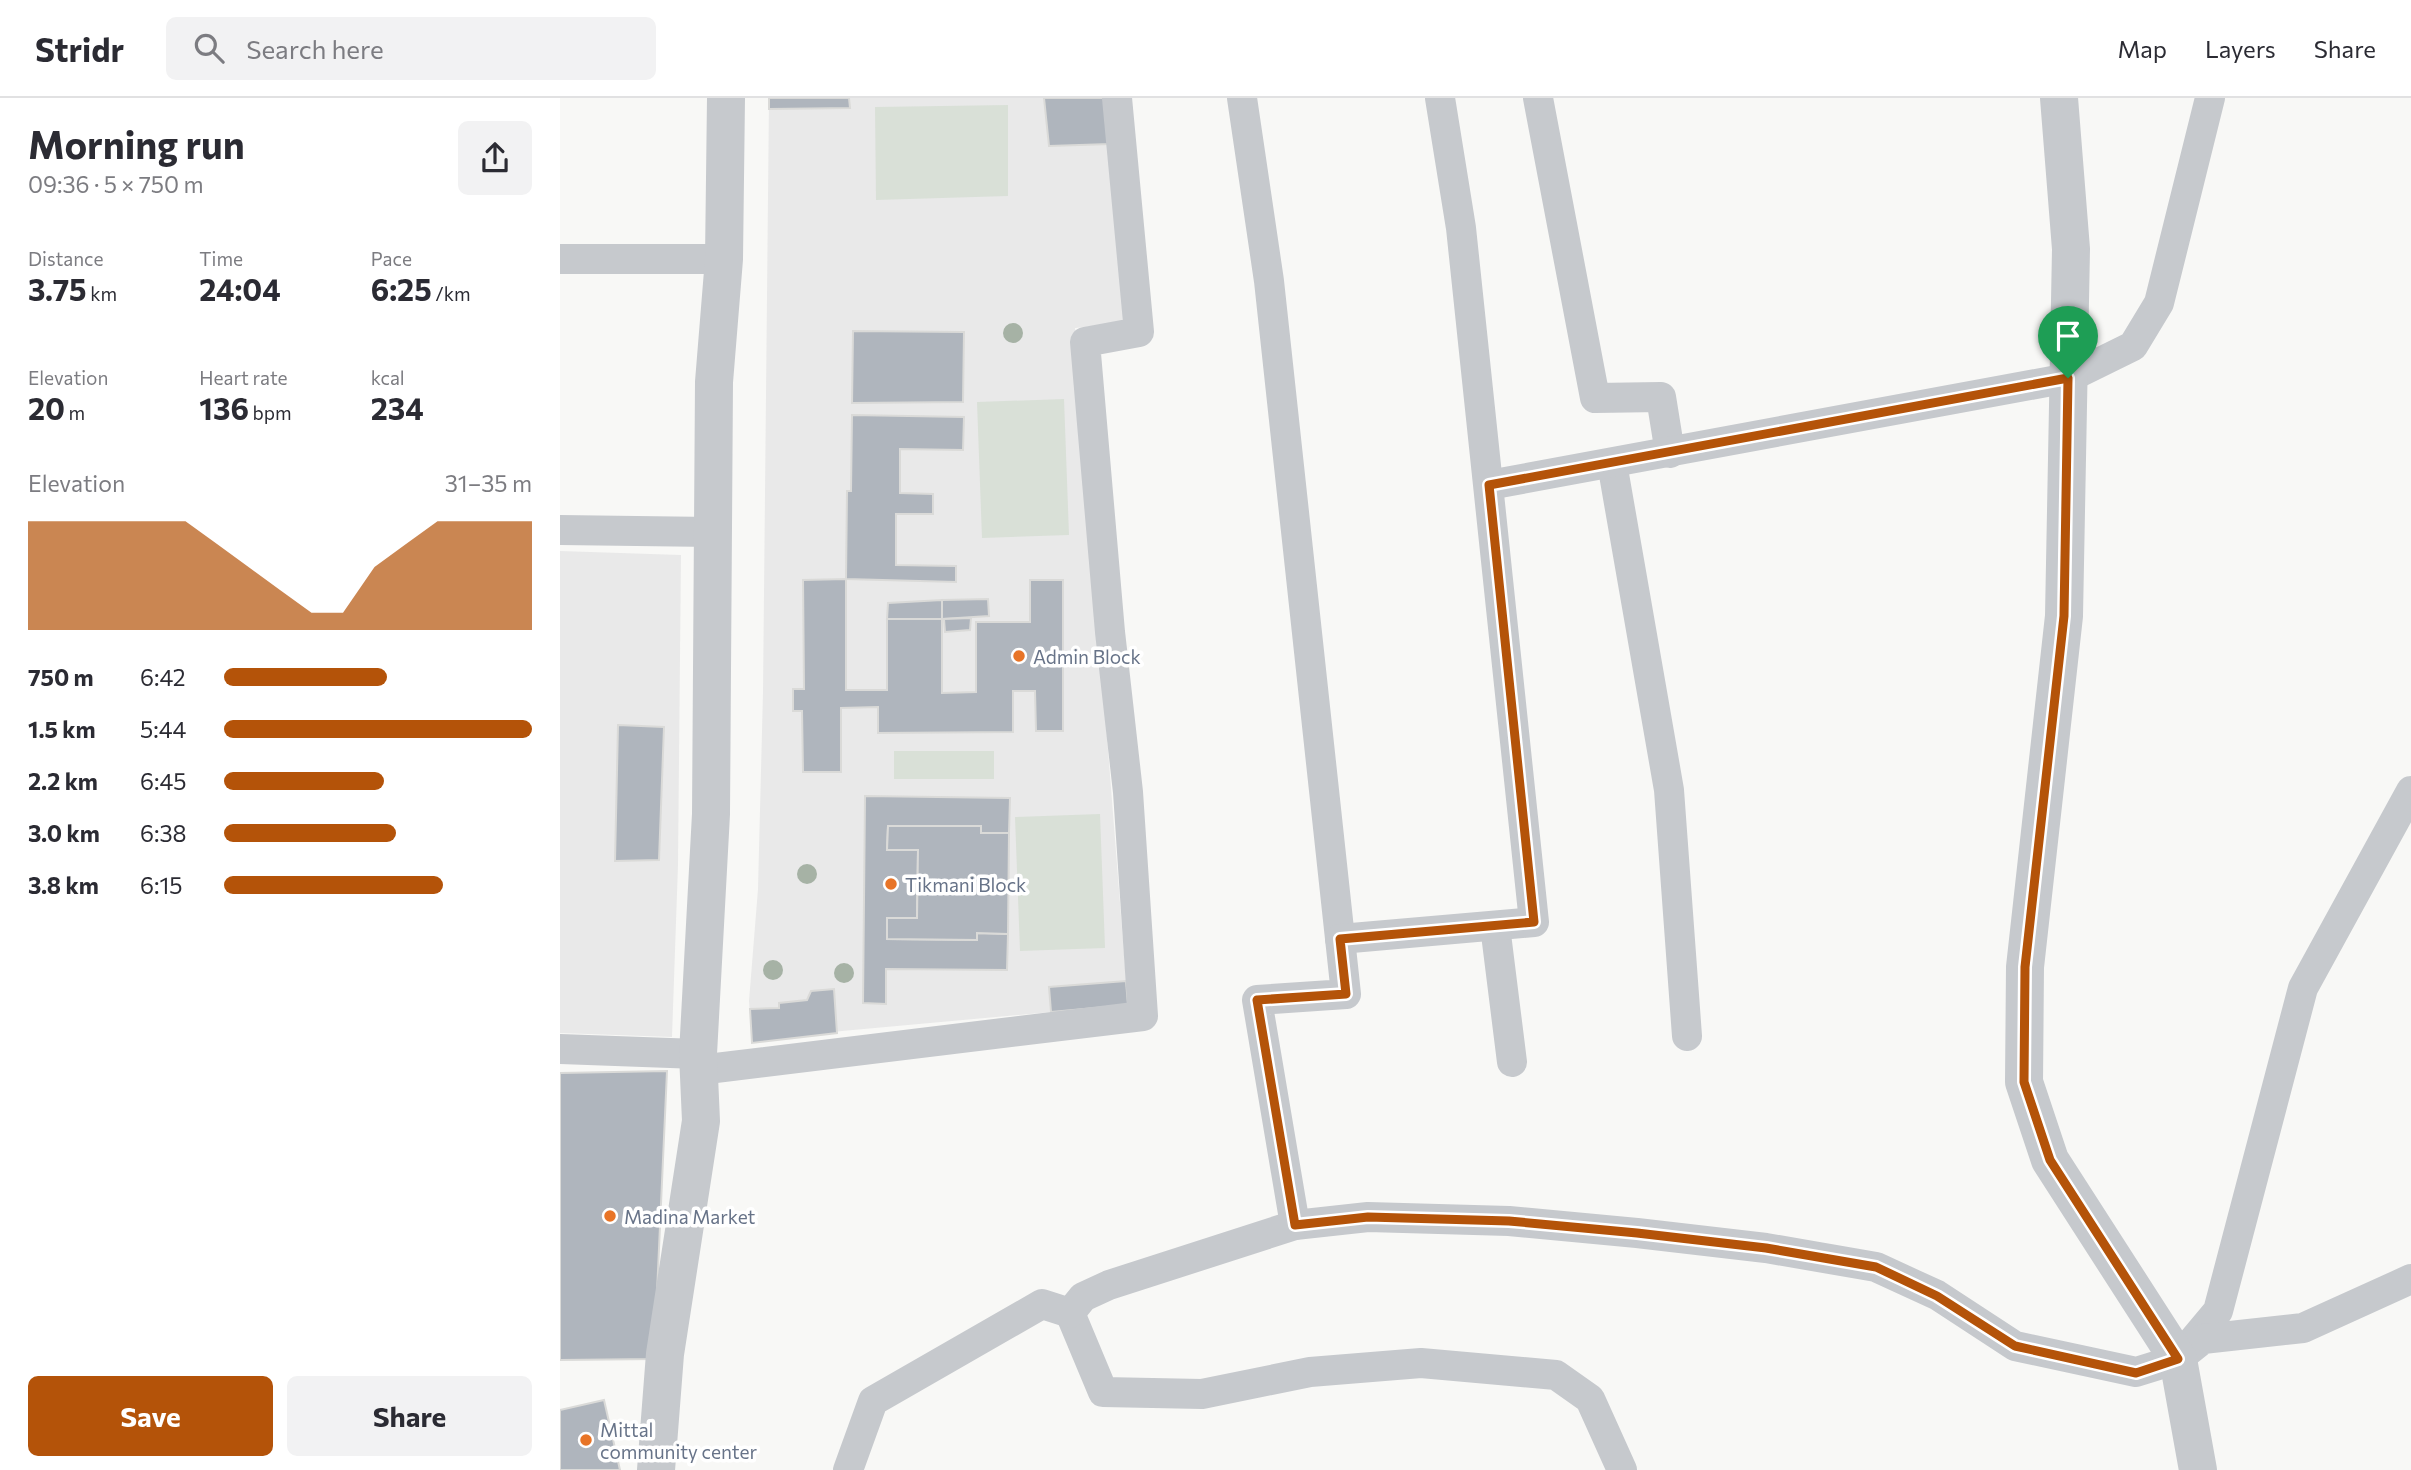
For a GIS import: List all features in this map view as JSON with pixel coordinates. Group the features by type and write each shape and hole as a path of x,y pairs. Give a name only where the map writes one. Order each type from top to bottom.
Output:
{"street":[{"path":"656,1470 665,1354 701,1121 699,1062 711,814 714,382 724,259 726,98"},
{"path":"560,1049 699,1062 1143,1016 1128,792 1110,632 1085,342 1139,331 1117,98"},
{"path":"1242,98 1269,281 1346,994 1257,1000 1295,1225"},
{"path":"1340,939 1534,922 1461,228 1440,98"},
{"path":"1538,98 1595,398 1661,397 1670,453"},
{"path":"2059,98 2071,249 2064,616 2025,967 2024,1082 2050,1160 2178,1359 2199,1470"},
{"path":"1489,485 2068,378 2108,360 2133,346 2158,303 2210,98"},
{"path":"560,258 724,259"},
{"path":"1612,463 1670,790 1687,1036"},
{"path":"560,530 713,532"},
{"path":"2178,1359 2218,1311 2303,988 2411,790"},
{"path":"1495,926 1512,1062"},
{"path":"1070,1313 1083,1297 1109,1285 1295,1225 1368,1217 1509,1221 1637,1233 1766,1248 1876,1267 1937,1296 2015,1346 2136,1373 2178,1359 2203,1339 2304,1328 2411,1279"},
{"path":"848,1470 873,1401 1042,1304 1070,1313 1103,1392 1202,1394 1310,1372 1421,1363 1556,1375 1590,1399 1622,1470"}],"shaded area":[{"path":"769,98 1104,98 1132,323 1075,328 1128,1005 842,1031 752,1043 749,1001 758,889 763,692"},
{"path":"1008,105 1008,196 876,200 875,107"},
{"path":"1064,399 1069,535 982,538 977,402"},
{"path":"560,551 681,555 678,865 672,1037 560,1033"},
{"path":"894,751 994,751 994,779 894,779"},
{"path":"1100,814 1105,948 1020,951 1015,817"}],"building":[{"path":"769,98 849,98 850,108 769,109"},
{"path":"1044,98 1104,98 1110,144 1049,146"},
{"path":"853,331 964,332 963,402 852,403"},
{"path":"852,415 964,417 963,450 900,449 900,493 933,494 933,514 896,514 896,565 956,566 956,582 846,579 847,491 851,491"},
{"name":"Admin Block","path":"846,579 846,690 887,690 887,619 942,619 942,693 976,692 976,622 1030,622 1030,580 1063,580 1063,731 1036,731 1035,691 1013,691 1013,732 878,733 878,707 841,708 841,772 803,772 802,711 793,711 793,689 804,689 803,580"},
{"path":"988,599 989,616 942,619 942,600"},
{"path":"942,600 942,619 887,619 888,603"},
{"path":"971,618 970,630 945,632 944,619"},
{"path":"618,725 664,727 659,860 615,861"},
{"name":"Tikmani Block","path":"865,796 1010,798 1009,833 981,833 981,826 888,826 887,850 918,850 917,918 887,918 887,939 977,940 977,933 1008,934 1007,970 886,969 886,1004 863,1003"},
{"path":"888,826 981,826 981,833 1009,833 1008,934 977,933 977,940 887,939 887,918 917,918 918,850 887,850"},
{"path":"1126,981 1128,1005 1051,1012 1049,987"},
{"path":"834,989 837,1033 752,1043 750,1009 779,1008 779,1003 807,1000 811,991"},
{"name":"Madina Market","path":"667,1071 654,1359 560,1360 560,1073"},
{"name":"Mittal community center","path":"604,1400 620,1470 560,1470 560,1410"}],"place":[{"name":"Admin Block","path":"1019,656"},
{"name":"Tikmani Block","path":"891,884"},
{"name":"Madina Market","path":"610,1216"},
{"name":"Mittal community center","path":"586,1440"}],"route":[{"path":"2068,378 2064,616 2025,967 2024,1082 2050,1160 2178,1359 2136,1373 2015,1346 1937,1296 1876,1267 1766,1248 1509,1221 1368,1217 1295,1225 1257,1000 1346,994 1340,939 1534,922 1489,485 2068,378"}]}
